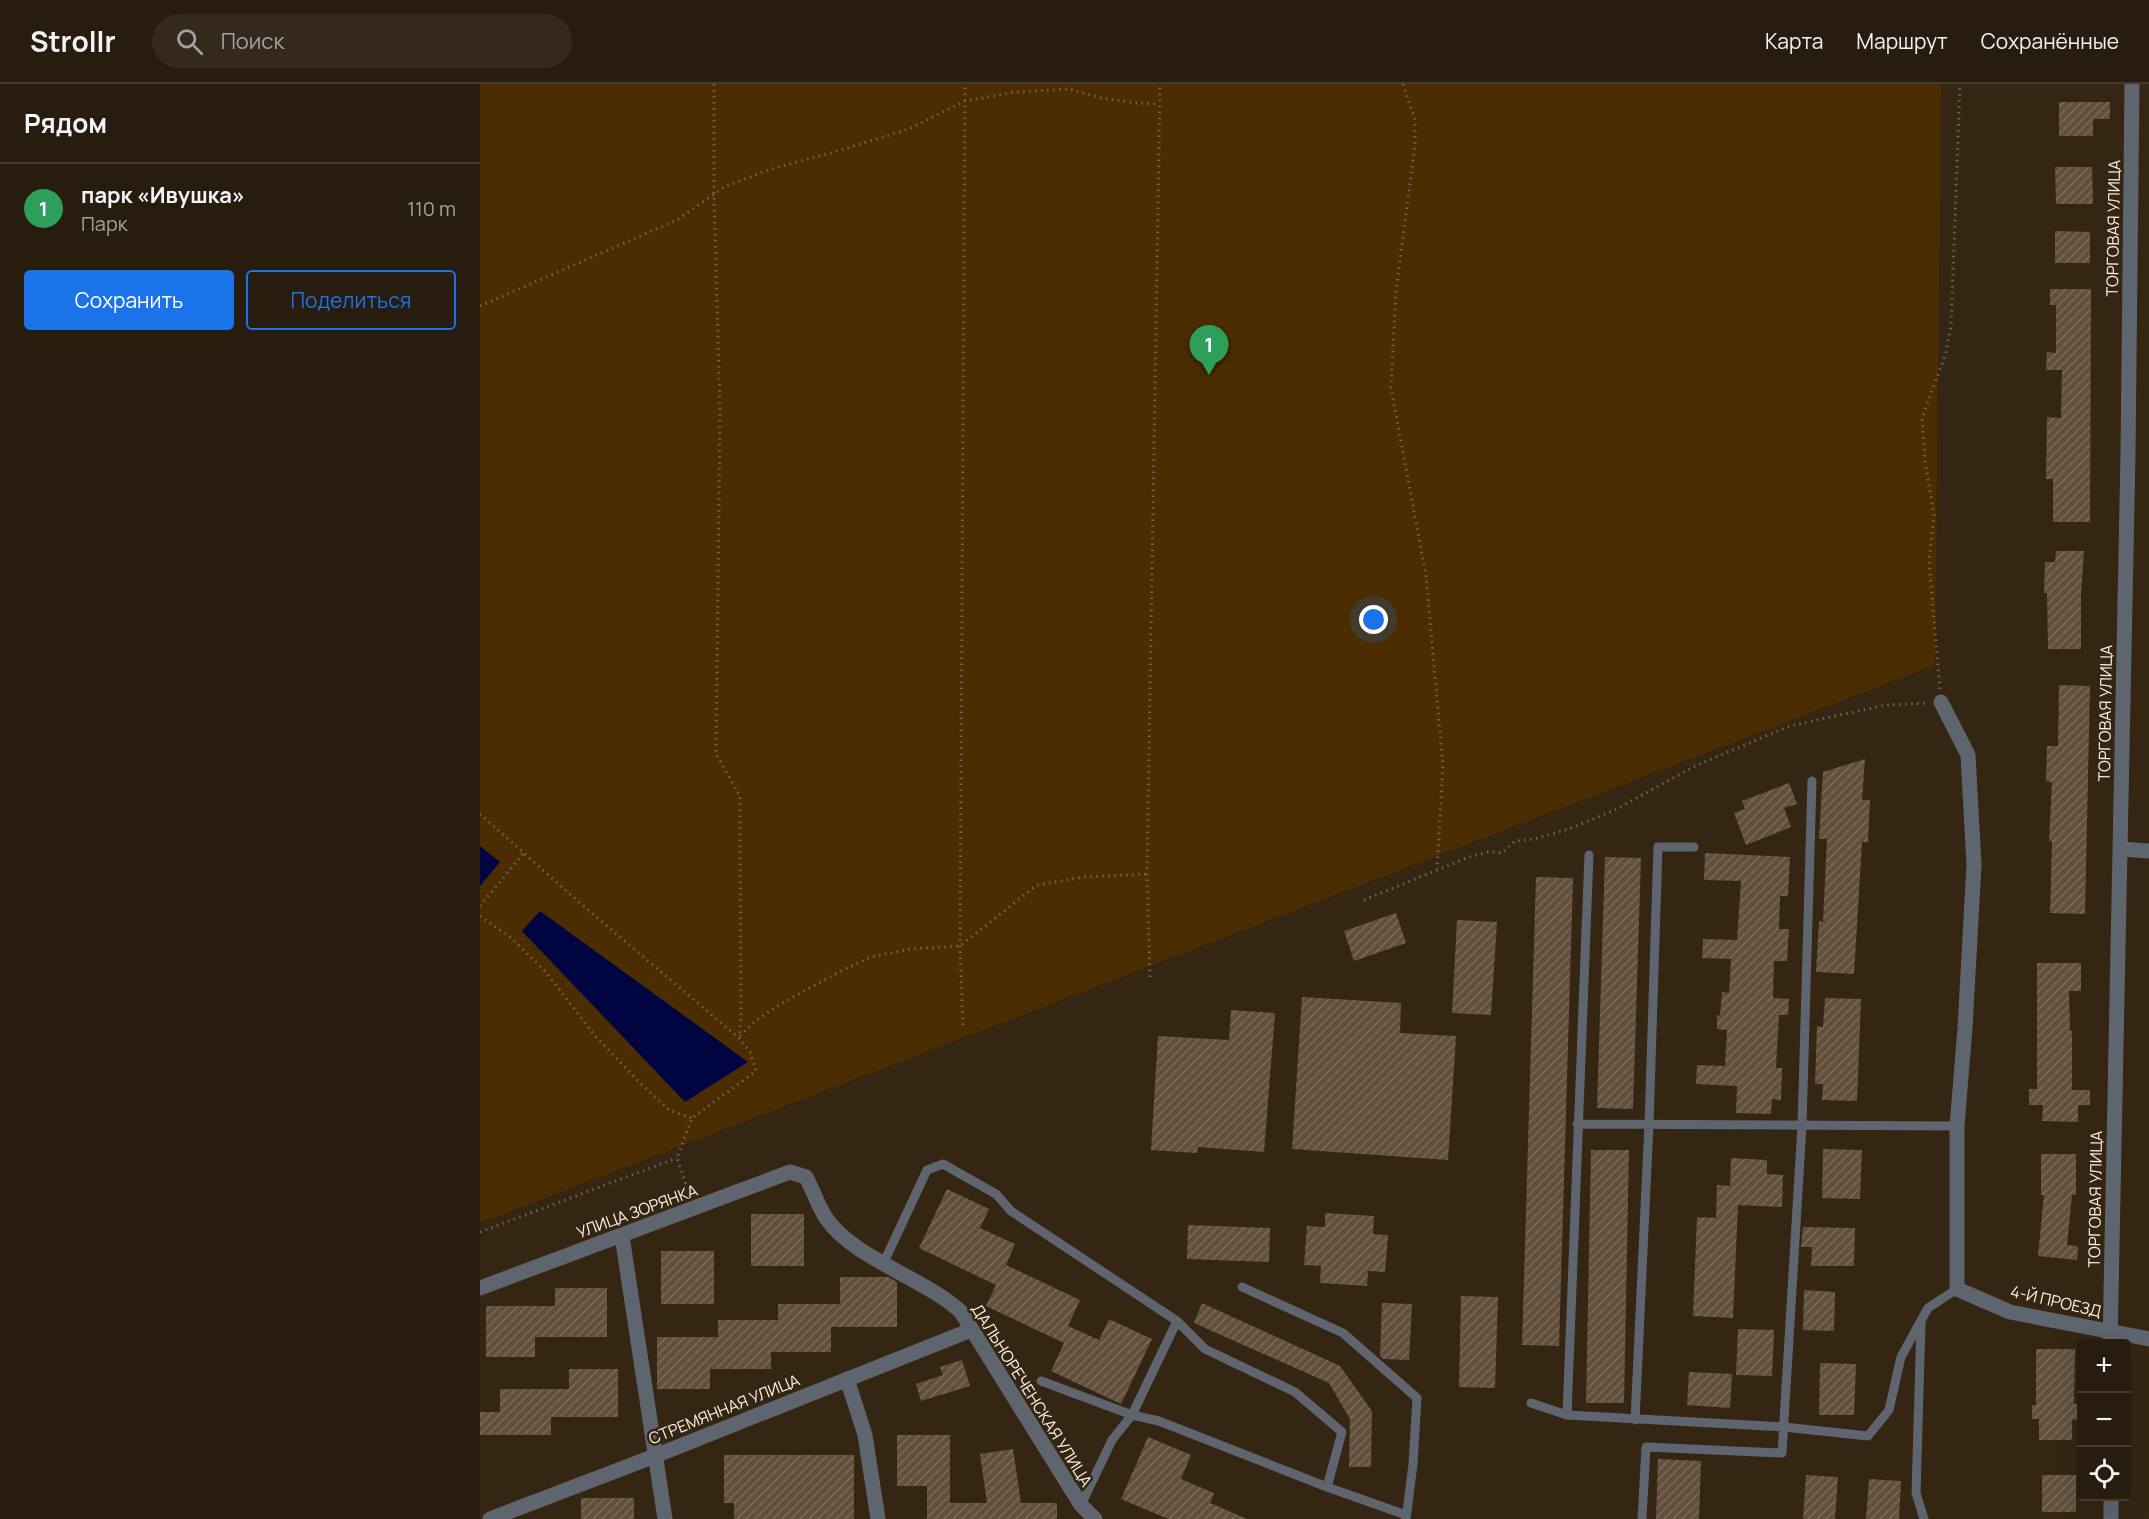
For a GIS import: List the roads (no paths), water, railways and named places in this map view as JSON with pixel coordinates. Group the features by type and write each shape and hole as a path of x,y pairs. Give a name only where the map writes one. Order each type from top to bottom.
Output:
{"street":[{"name":"ТОРГОВАЯ УЛИЦА","path":"2110,1338 2121,849 2132,84"},
{"path":"1941,702 1968,755 1974,865 1957,1126 1957,1289"},
{"path":"2121,849 2149,851"},
{"name":"УЛИЦА ЗОРЯНКА","path":"480,1288 790,1172 806,1177"},
{"name":"ДАЛЬНОРЕЧЕНСКАЯ УЛИЦА","path":"806,1177 827,1218 852,1245 947,1299 961,1312 1081,1505 1095,1519"},
{"path":"622,1236 665,1519"},
{"name":"4-Й ПРОЕЗД","path":"1957,1289 2010,1312 2110,1338 2149,1339"},
{"name":"СТРЕМЯННАЯ УЛИЦА","path":"490,1519 971,1330"},
{"path":"847,1379 865,1435 878,1519"},
{"path":"2111,1501 2111,1519"}],"lane":[{"path":"1642,1519 1646,1447 1782,1453 1802,1126 1812,781"},
{"path":"1635,1420 1649,1124 1658,846 1694,847"},
{"path":"1567,1415 1589,855"},
{"path":"1577,1124 1957,1126"},
{"path":"884,1262 927,1170 943,1164 996,1194 1011,1211 1177,1321 1205,1349 1295,1392 1342,1432 1326,1487"},
{"path":"1041,1381 1132,1415 1159,1421 1406,1517 1413,1464 1417,1398 1343,1332 1242,1287"},
{"path":"1531,1403 1567,1415 1784,1427 1868,1436 1889,1410 1901,1357 1928,1308 1957,1289"},
{"path":"1081,1505 1112,1440 1132,1415 1177,1321"},
{"path":"1921,1321 1916,1493 1924,1519"}],"place":[{"name":"парк «Ивушка»","path":"1209,375"}]}
